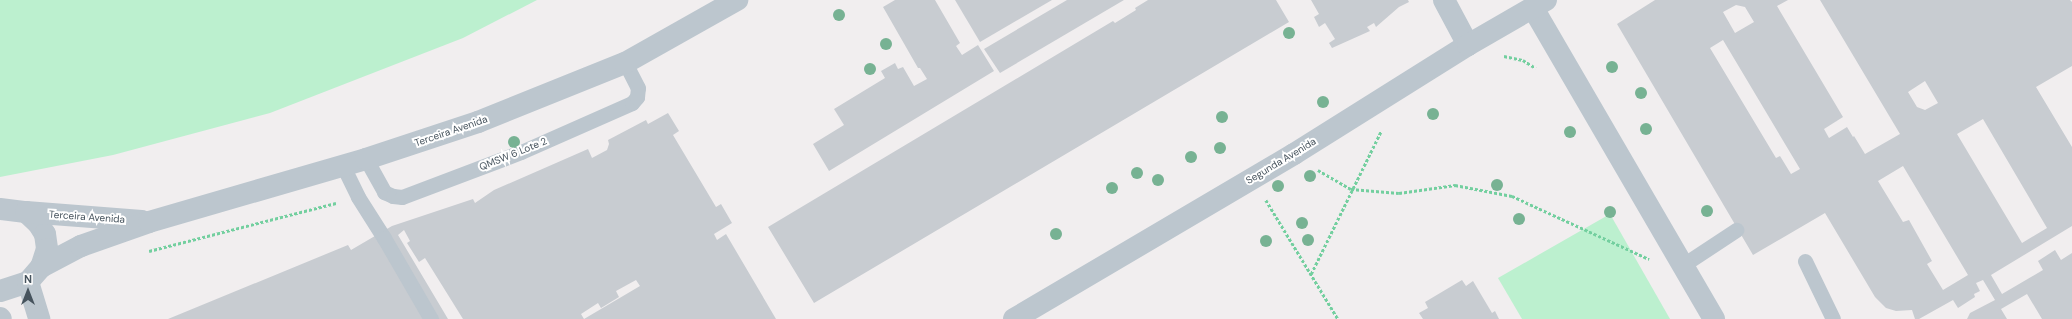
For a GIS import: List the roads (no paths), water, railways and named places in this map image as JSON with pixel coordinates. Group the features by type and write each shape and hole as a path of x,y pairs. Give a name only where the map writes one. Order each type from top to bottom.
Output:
{"street":[{"name":"Terceira Avenida","path":"0,291 34,274 81,246 149,222 343,166 478,122 625,63 737,0"},
{"path":"1444,0 1468,45"},
{"path":"1539,4 1682,265 1714,319"},
{"name":"Segunda Avenida","path":"1014,319 1294,154 1468,45 1539,4"},
{"name":"Terceira Avenida","path":"0,209 149,222"},
{"path":"26,212 38,223 45,234 47,249 34,274 39,319"}],"lane":[{"name":"QMSW 6 Lote 2","path":"366,159 384,192 393,196 402,197 521,152 632,103 637,97 638,88 625,63"},
{"path":"343,166 358,197 380,230 431,319"},
{"path":"1682,265 1736,230"},
{"path":"1805,261 1833,319"}]}
